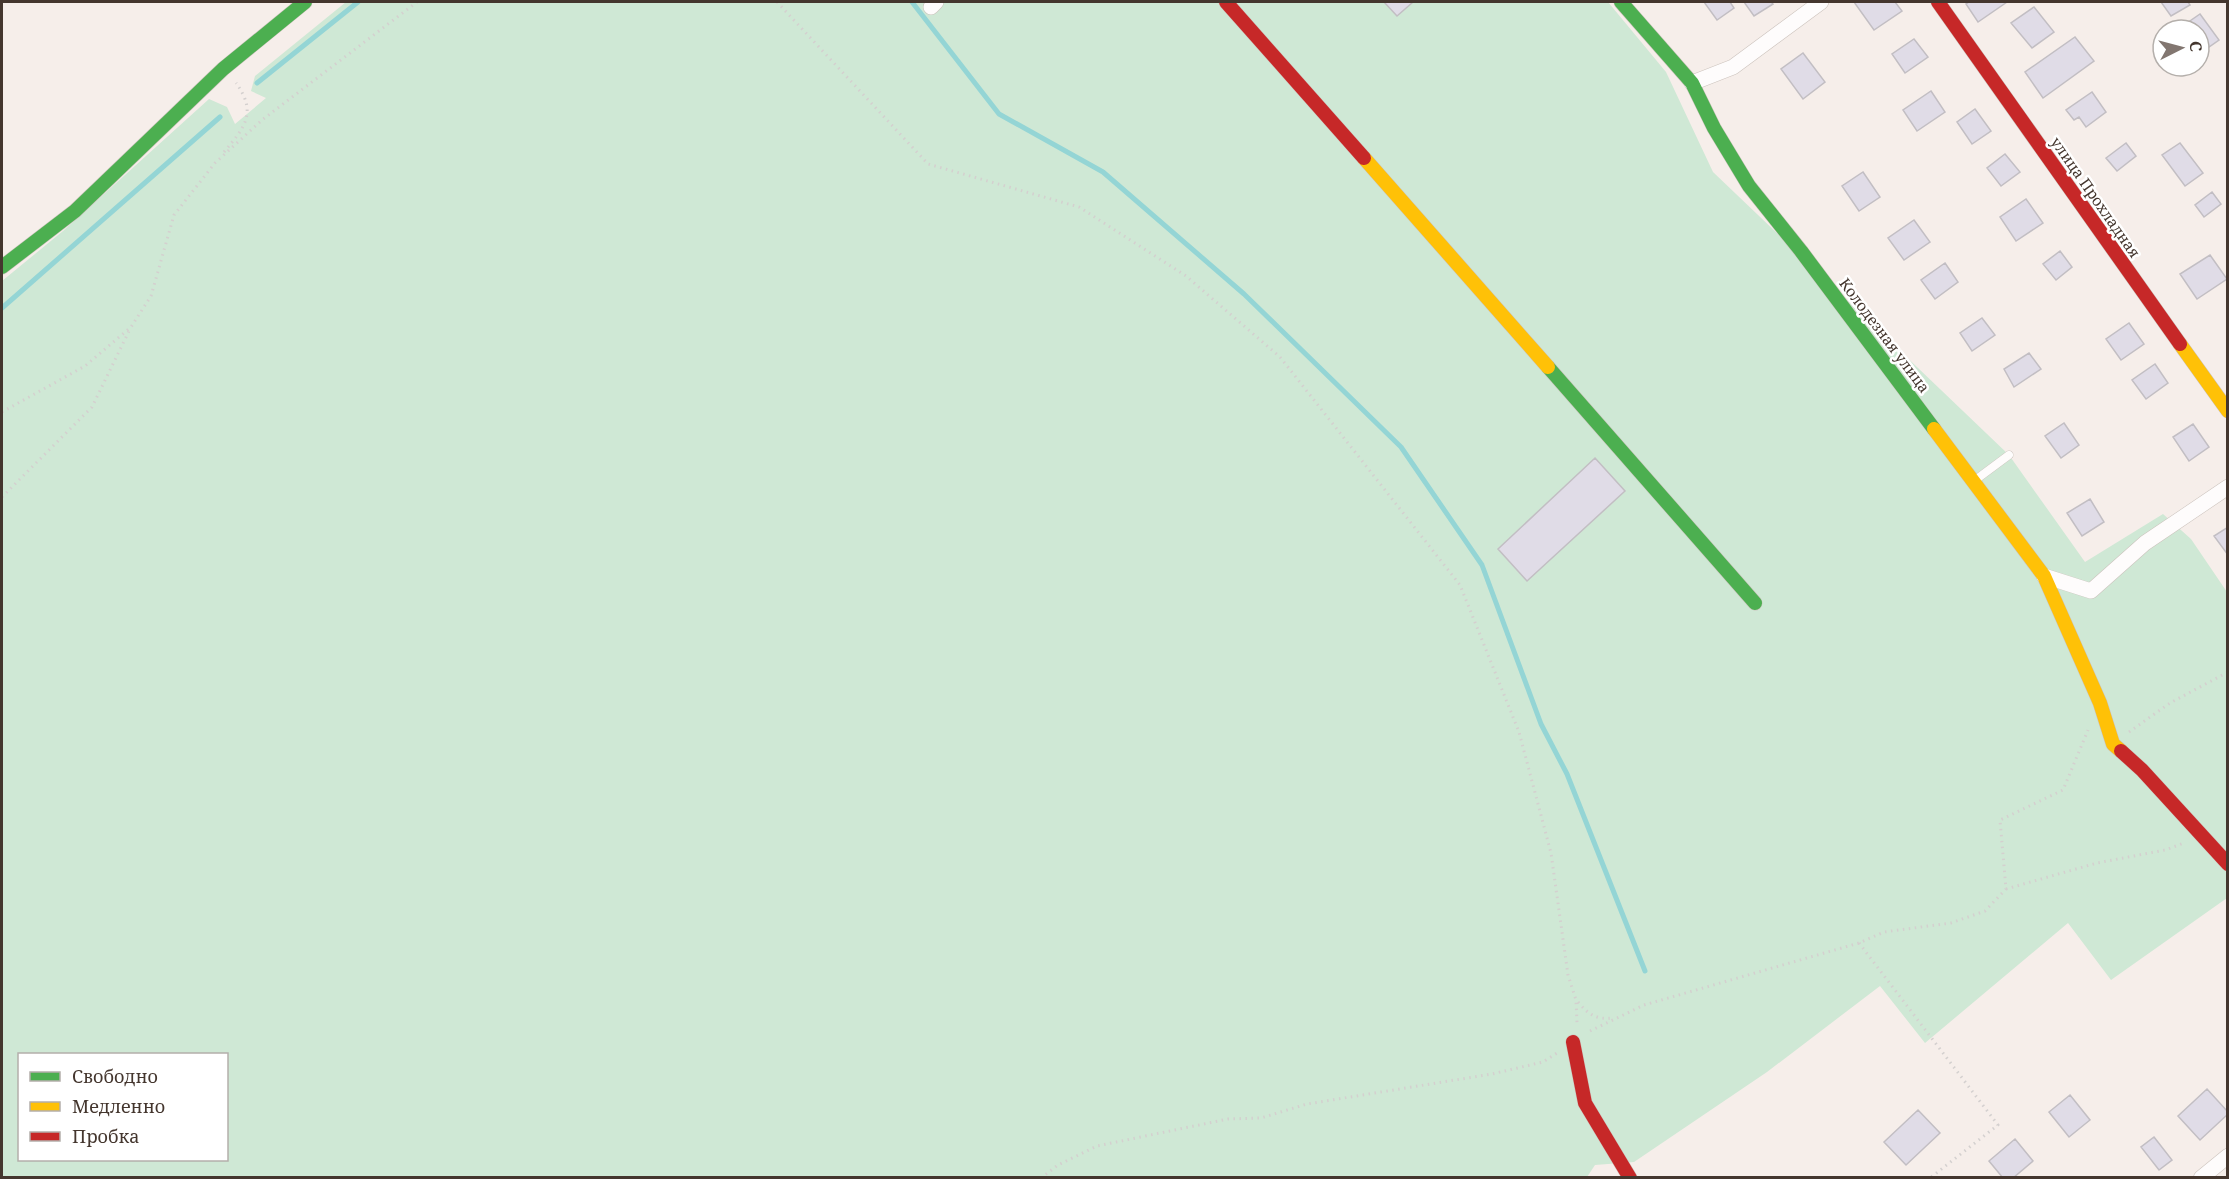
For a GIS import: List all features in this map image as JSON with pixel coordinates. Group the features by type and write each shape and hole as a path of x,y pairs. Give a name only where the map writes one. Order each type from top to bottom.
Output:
{"street":[{"path":"2,267 75,211 223,69 305,2"},
{"path":"1226,2 1755,603"},
{"name":"Колодезная улица","path":"1621,2 1692,83 1714,128 1749,186 1802,251 2044,576 2100,703 2113,744"},
{"path":"1692,83 1732,67 1821,2"},
{"name":"улица Прохладная","path":"1938,2 2228,411"},
{"path":"2044,576 2091,591 2145,543 2228,487"},
{"path":"2113,744 2142,770 2228,864"},
{"path":"1573,1042 1585,1104 1630,1178"},
{"path":"2201,1178 2228,1156"}],"lane":[{"path":"1973,481 2009,454"}],"path":[{"path":"215,163 262,120 417,2"},
{"path":"777,2 928,164 1079,207 1186,276 1280,357 1460,585 1519,732 1551,853 1568,975 1576,1000 1577,1033 1573,1042"},
{"path":"2,496 92,407 131,327 151,296 174,215 245,128 247,114 245,97 223,69"},
{"path":"2,412 85,366 131,327"},
{"path":"2113,744 2170,703 2228,672"},
{"path":"2006,889 2000,820 2063,790 2100,703"},
{"path":"1041,1178 1058,1165 1097,1146 1228,1119 1261,1118 1307,1104 1492,1074 1543,1062 1591,1030 1644,1005 1860,943 1884,932 1951,923 1986,911 2006,889 2097,862 2164,850 2203,837"},
{"path":"1860,943 1998,1125 1930,1178"},
{"path":"1576,1000 1586,1012 1595,1017 1618,1018"}],"green space":[{"path":"346,2 1608,2 1666,72 1713,172 2009,455 2085,562 2163,514 2191,539 2227,592 2227,898 2111,980 2068,923 1925,1043 1880,986 1767,1072 1634,1162 1595,1165 1587,1177 2,1177 2,281 63,231 209,99 227,107 235,124 266,98 251,91 255,76"}],"building":[{"path":"1384,2 1413,2 1397,16"},
{"path":"1704,2 1730,2 1734,8 1717,20"},
{"path":"1744,2 1771,2 1773,4 1754,16"},
{"path":"1854,2 1895,2 1902,11 1874,30"},
{"path":"1969,2 2007,2 1978,22 1966,4"},
{"path":"2161,2 2188,2 2190,5 2171,16"},
{"path":"2034,7 2054,32 2032,48 2011,23"},
{"path":"2211,29 2219,40 2211,46"},
{"path":"2075,37 2094,61 2043,98 2025,72"},
{"path":"1914,39 1928,57 1905,73 1892,54"},
{"path":"1803,53 1825,82 1803,99 1781,69"},
{"path":"1931,91 1945,112 1917,131 1903,110"},
{"path":"2092,92 2106,112 2086,127 2079,117 2074,120 2066,110"},
{"path":"1975,109 1991,131 1972,144 1957,122"},
{"path":"2126,143 2136,156 2117,171 2106,158"},
{"path":"2180,143 2203,173 2185,186 2162,155"},
{"path":"2005,154 2020,172 2001,186 1987,168"},
{"path":"1863,172 1880,197 1859,211 1842,186"},
{"path":"2212,192 2221,204 2204,217 2195,205"},
{"path":"2026,199 2043,223 2016,241 2000,217"},
{"path":"1914,220 1930,242 1904,260 1888,238"},
{"path":"2060,251 2072,267 2056,280 2043,264"},
{"path":"2210,255 2227,279 2197,299 2180,274"},
{"path":"1945,263 1958,282 1935,299 1921,280"},
{"path":"1982,318 1995,335 1972,351 1960,333"},
{"path":"2129,323 2144,344 2121,360 2106,339"},
{"path":"2029,353 2041,369 2014,387 2004,369"},
{"path":"2155,364 2168,383 2146,399 2132,380"},
{"path":"2064,423 2079,445 2061,458 2045,436"},
{"path":"2193,424 2209,447 2189,461 2173,437"},
{"path":"1595,458 1625,491 1527,581 1498,549"},
{"path":"2090,499 2104,522 2082,536 2067,513"},
{"path":"2228,527 2228,555 2214,536"},
{"path":"2207,1089 2228,1114 2200,1140 2178,1116"},
{"path":"2070,1095 2090,1120 2069,1137 2049,1112"},
{"path":"1918,1110 1940,1133 1906,1165 1884,1142"},
{"path":"2154,1137 2172,1160 2159,1170 2141,1147"},
{"path":"2015,1139 2033,1161 2013,1178 2003,1178 1989,1161"}],"waterway":[{"path":"257,83 358,2"},
{"path":"912,2 999,114 1103,172 1244,294 1401,447 1482,565 1541,724 1567,774 1645,971"},
{"path":"2,308 220,117"}],"traffic: fast":[{"path":"2,267 75,211 223,69 305,2"},
{"path":"1621,2 1692,83 1714,128 1749,186 1801,251 1934,429"},
{"path":"1548,367 1755,603"}],"traffic: slow":[{"path":"1364,158 1548,367"},
{"path":"2180,344 2228,411"},
{"path":"1934,429 2044,576 2100,703 2113,744 2121,751"}],"traffic: jam":[{"path":"1226,2 1364,158"},
{"path":"1938,2 2180,344"},
{"path":"2121,751 2142,770 2228,864"},
{"path":"1573,1042 1585,1103 1630,1178"}]}
